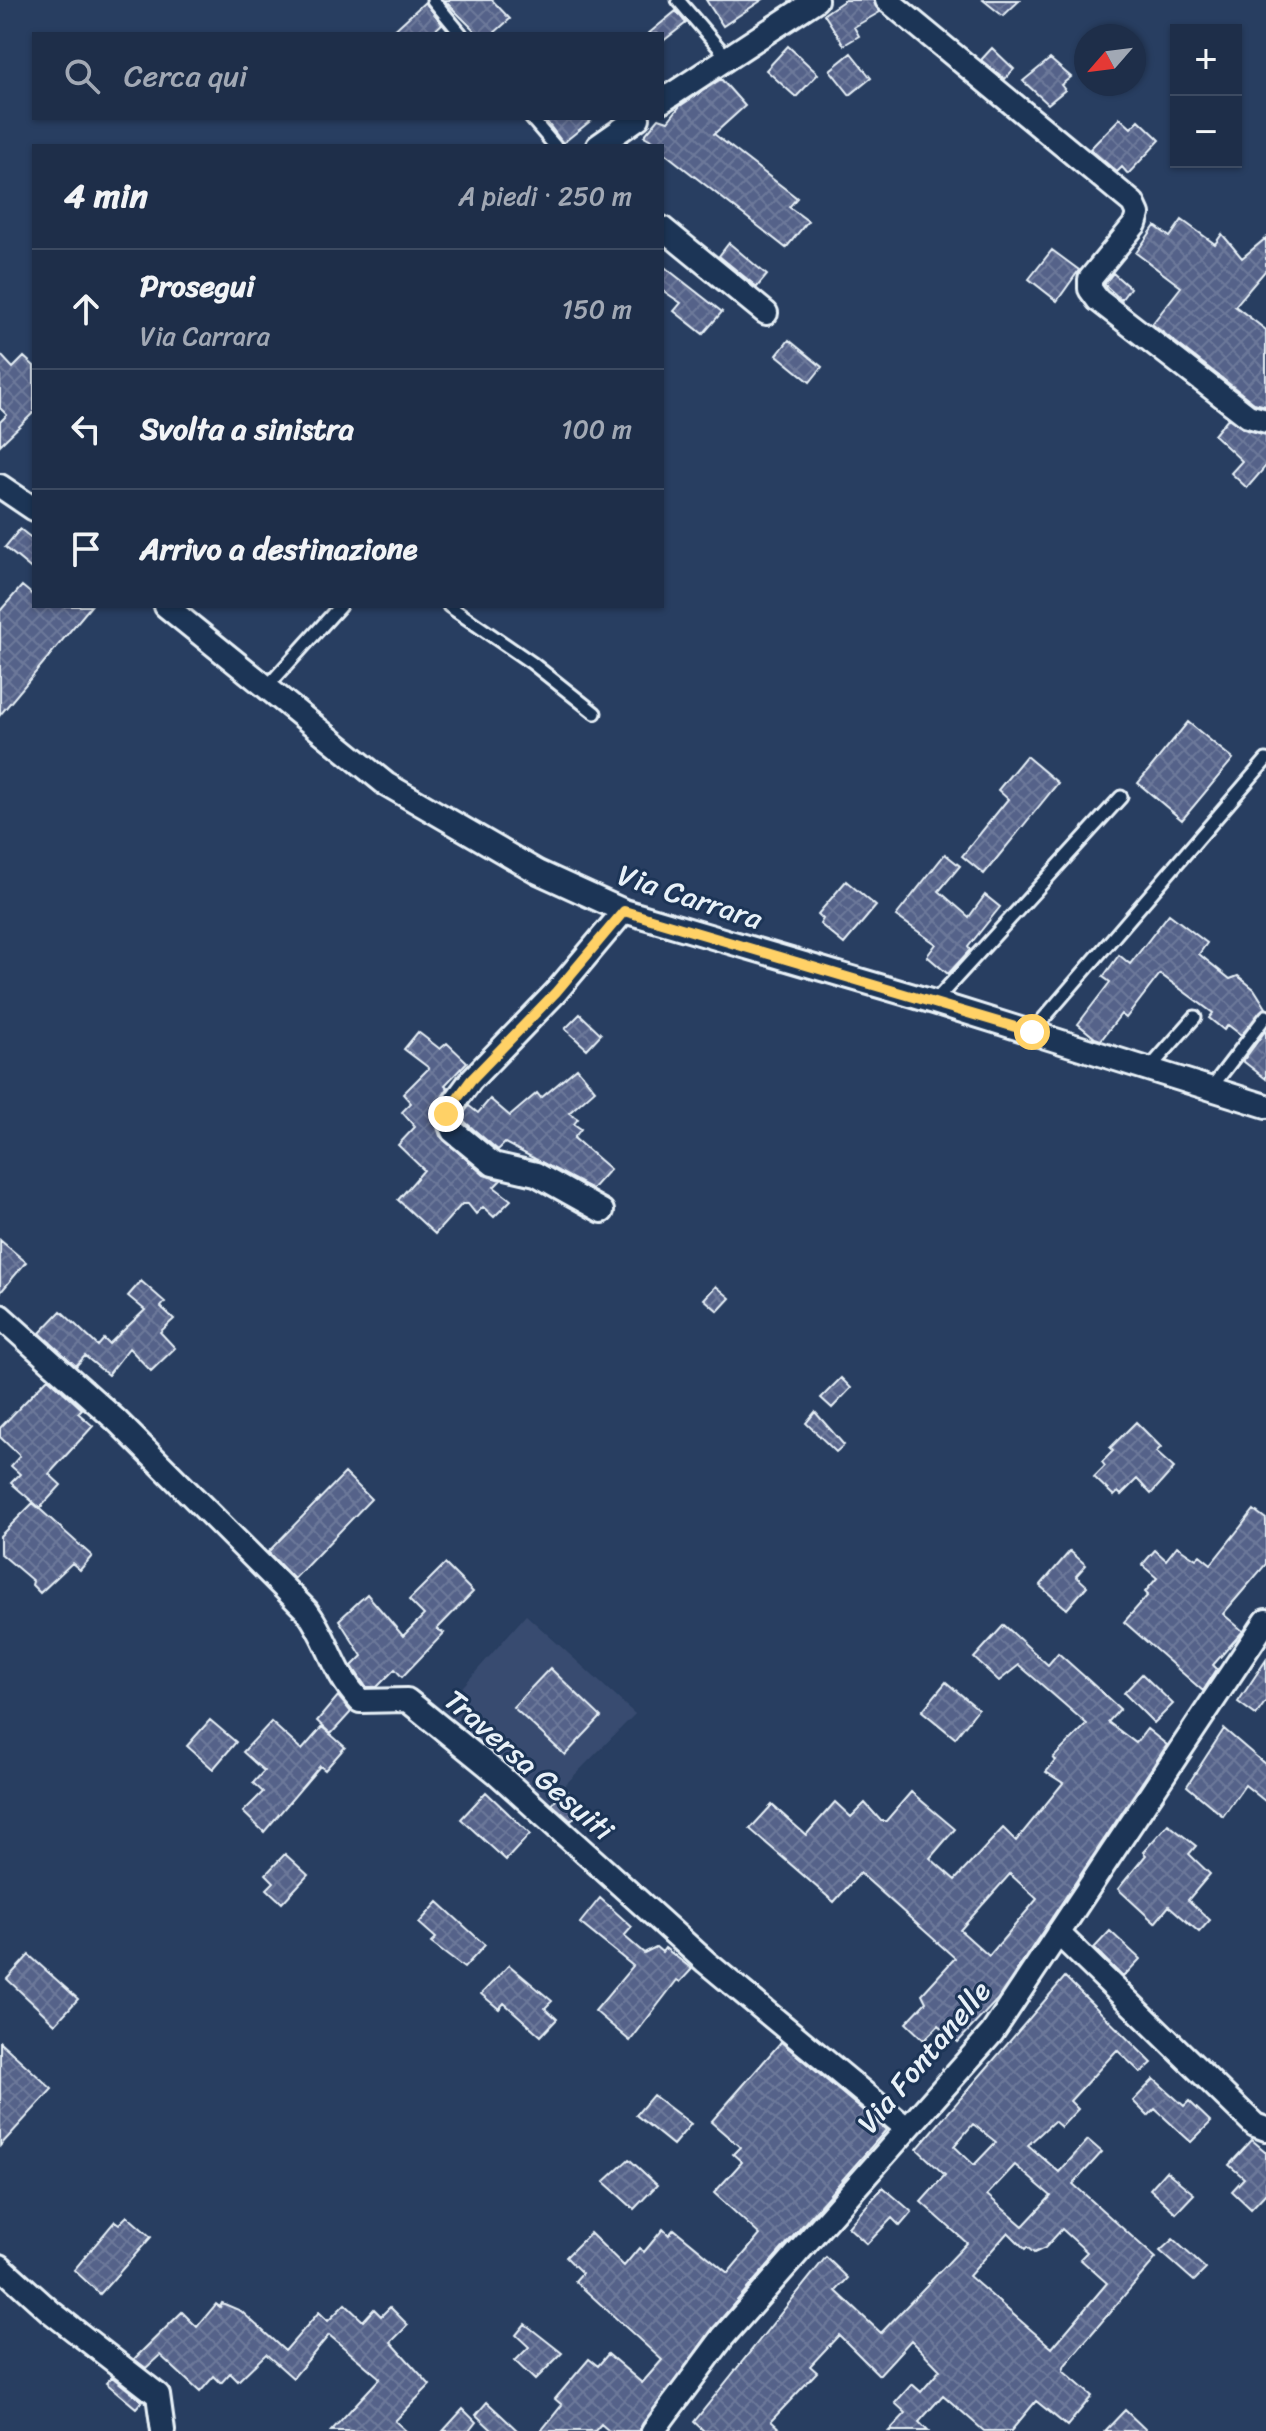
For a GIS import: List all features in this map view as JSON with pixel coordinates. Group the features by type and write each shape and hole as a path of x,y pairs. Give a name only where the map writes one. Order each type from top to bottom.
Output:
{"street":[{"path":"664,100 726,56 816,0"},
{"path":"887,0 1133,203 1138,214 1135,224 1090,279 1090,289 1098,300 1248,416 1266,421"},
{"path":"601,144 635,120"},
{"path":"664,230 766,313"},
{"path":"0,486 32,508"},
{"name":"Via Carrara","path":"168,608 386,784 422,808 538,872 624,911 934,1002 1266,1106"},
{"path":"602,1211 536,1174 493,1164 453,1131 446,1114 471,1080 556,992 624,911"},
{"name":"Traversa Gesuiti","path":"0,1316 117,1421 307,1611 320,1627 342,1682 360,1701 407,1700 498,1774 706,1962 905,2127"},
{"name":"Via Fontanelle","path":"653,2431 723,2337 905,2127 992,2033 1266,1621"},
{"path":"1058,1933 1255,2125 1266,2129"},
{"path":"0,2266 51,2312 158,2395 163,2431"}],"lane":[{"path":"433,0 459,32"},
{"path":"678,0 726,56"},
{"path":"533,120 553,144"},
{"path":"266,688 338,608"},
{"path":"452,608 532,663 595,713"},
{"path":"1032,1032 1266,760"},
{"path":"934,1002 1121,797"},
{"path":"1211,1088 1266,1016"},
{"path":"1149,1069 1195,1017"}],"shaded area":[{"path":"526,1615 635,1714 549,1801 443,1709"}],"building":[{"path":"444,0 492,0 510,19 495,32 476,32"},
{"path":"706,0 762,0 723,26"},
{"path":"845,0 873,0 880,12 854,27 859,36 844,45 824,14"},
{"path":"983,0 1020,0 1003,16"},
{"path":"425,2 442,24 433,32 392,32"},
{"path":"676,11 686,23 664,40 664,32 650,32"},
{"path":"788,46 818,74 796,97 766,70"},
{"path":"992,48 1014,69 1005,79 981,60"},
{"path":"851,53 871,78 850,95 830,70"},
{"path":"1050,59 1071,77 1061,85 1065,90 1048,104 1023,81"},
{"path":"721,79 745,106 714,134 797,198 789,207 808,221 786,248 664,153 664,144 644,136 657,120 668,121 680,106"},
{"path":"1120,118 1131,128 1139,120 1160,140 1128,174 1122,167 1117,172 1090,149"},
{"path":"546,120 592,120 563,143"},
{"path":"1182,220 1215,244 1222,234 1242,258 1266,238 1266,270 1235,306 1266,330 1266,406 1254,403 1152,324 1181,287 1136,253 1155,226 1170,237"},
{"path":"729,243 767,275 757,287 719,256"},
{"path":"1052,250 1079,270 1057,301 1029,279"},
{"path":"664,267 722,312 703,334 674,311 681,303 664,291"},
{"path":"1113,273 1130,288 1121,300 1104,284"},
{"path":"789,340 822,367 810,382 777,355"},
{"path":"0,354 13,368 24,357 32,364 32,414 0,445 0,422 7,415 0,408"},
{"path":"1228,418 1244,429 1266,435 1266,466 1247,488 1231,473 1242,461 1214,435"},
{"path":"20,529 32,538 32,569 5,547"},
{"path":"22,586 32,594 32,608 89,608 0,715 0,611"},
{"path":"1188,722 1233,759 1182,820 1138,783"},
{"path":"1026,756 1058,783 984,874 962,856 1008,799 998,790"},
{"path":"945,854 960,866 939,891 969,917 985,895 1000,907 968,947 970,950 948,974 927,956 936,944 896,916"},
{"path":"846,881 876,906 844,944 820,924 823,919 818,914"},
{"path":"1169,914 1207,943 1199,954 1230,979 1238,976 1254,989 1266,1008 1241,1035 1228,1025 1224,1030 1209,1018 1213,1013 1160,974 1126,1018 1121,1014 1101,1040 1095,1038 1078,1024 1110,982 1103,977 1119,955 1130,964"},
{"path":"580,1014 601,1034 587,1049 565,1029"},
{"path":"1266,1030 1266,1079 1243,1061"},
{"path":"418,1032 440,1049 447,1043 467,1062 445,1085 448,1088 432,1112 440,1136 484,1175 501,1180 494,1187 511,1200 494,1217 483,1207 476,1214 468,1204 462,1204 435,1234 398,1200 424,1170 398,1145 415,1127 402,1112 411,1103 403,1094 429,1068 404,1049"},
{"path":"577,1068 595,1090 569,1113 578,1119 574,1124 581,1129 574,1138 610,1169 592,1189 505,1143 498,1150 462,1116 469,1106 478,1113 490,1099 510,1116 537,1093 541,1098"},
{"path":"0,1240 26,1262 0,1293"},
{"path":"141,1281 165,1302 161,1307 174,1319 160,1332 175,1348 151,1371 129,1348 108,1375 85,1356 76,1366 40,1333 61,1311 98,1346 104,1339 109,1344 145,1310 128,1296"},
{"path":"716,1286 730,1298 718,1311 704,1299"},
{"path":"48,1378 82,1409 78,1413 93,1426 49,1474 61,1485 40,1508 11,1483 20,1474 11,1466 20,1456 0,1437 0,1428"},
{"path":"841,1378 851,1388 832,1408 821,1398"},
{"path":"815,1412 844,1445 836,1452 806,1423"},
{"path":"1136,1422 1161,1447 1156,1452 1174,1468 1151,1494 1137,1479 1121,1495 1118,1492 1114,1496 1094,1477 1105,1466 1102,1462 1113,1451 1110,1448"},
{"path":"345,1473 371,1499 294,1579 268,1552"},
{"path":"33,1503 92,1556 80,1570 72,1563 40,1593 32,1585 33,1581 0,1553 0,1536"},
{"path":"1254,1510 1266,1519 1266,1564 1223,1614 1243,1631 1213,1665 1217,1669 1203,1691 1124,1622 1148,1595 1145,1592 1157,1578 1142,1565 1155,1550 1166,1560 1177,1546 1196,1559 1200,1555 1211,1564"},
{"path":"1070,1551 1086,1565 1076,1576 1087,1586 1067,1609 1040,1586"},
{"path":"445,1564 473,1592 437,1629 444,1633 402,1677 395,1669 377,1687 366,1687 352,1666 362,1656 339,1620 367,1594 403,1636 424,1615 409,1600"},
{"path":"1004,1625 1048,1665 1058,1653 1086,1678 1120,1709 1108,1722 1136,1743 1147,1729 1167,1745 997,2000 958,2042 939,2025 924,2040 906,2023 926,2002 922,1994 955,1958 860,1873 834,1902 750,1829 772,1805 806,1835 835,1802 851,1817 865,1803 881,1821 886,1821 911,1792 955,1829 930,1858 955,1880 1003,1828 1016,1841 1063,1783 1046,1772 1056,1760 1053,1758 1087,1724 1019,1665 999,1681 974,1658","holes":["1010,1874 1037,1899 989,1956 960,1930"]},
{"path":"1266,1660 1266,1701 1256,1715 1238,1702"},
{"path":"550,1668 601,1717 565,1755 513,1707"},
{"path":"1142,1674 1173,1704 1154,1723 1124,1693"},
{"path":"946,1682 978,1709 955,1738 922,1711"},
{"path":"338,1696 351,1712 331,1734 317,1721"},
{"path":"210,1720 236,1742 213,1769 187,1746"},
{"path":"271,1722 302,1750 322,1727 345,1747 325,1770 320,1766 264,1832 243,1812 263,1792 253,1783 264,1771 243,1752"},
{"path":"1224,1729 1266,1765 1266,1802 1245,1785 1223,1816 1187,1786"},
{"path":"564,1789 584,1806 571,1821 552,1804"},
{"path":"486,1792 530,1834 506,1860 461,1819"},
{"path":"1168,1824 1196,1846 1189,1854 1210,1874 1188,1900 1210,1920 1199,1932 1169,1906 1155,1923 1118,1889 1146,1855 1143,1852"},
{"path":"285,1854 308,1875 282,1903 267,1889 274,1882 266,1874"},
{"path":"600,1898 632,1927 624,1936 644,1953 656,1947 662,1952 665,1948 692,1969 680,1982 677,1980 630,2041 595,2011 633,1966 580,1923"},
{"path":"438,1902 485,1945 464,1968 431,1943 436,1938 419,1923"},
{"path":"1110,1931 1140,1959 1123,1977 1094,1948"},
{"path":"29,1955 78,1999 55,2024 7,1979"},
{"path":"509,1965 552,2001 545,2008 557,2019 541,2036 504,2003 499,2009 481,1994"},
{"path":"1065,1977 1152,2063 1141,2073 1117,2050 1070,2101 1078,2109 1061,2127 1054,2121 1028,2145 1059,2172 1088,2140 1102,2152 1073,2184 1156,2258 1065,2365 1063,2371 1092,2396 1067,2426 1036,2401 1011,2431 984,2431 943,2395 919,2422 928,2431 889,2431 906,2413 895,2403 912,2384 921,2392 940,2370 911,2340 879,2375 839,2335 810,2366 817,2372 771,2421 782,2431 704,2431 694,2422 826,2257 848,2278 836,2291 881,2333 967,2243 921,2202 945,2175 917,2149","holes":["973,2124 996,2142 974,2165 954,2146","1015,2165 1051,2196 1023,2226 987,2195","1062,2229 1087,2252 1080,2259 1107,2283 1052,2348 969,2276 1008,2232 1025,2249 1027,2247 1034,2253 1045,2248"]},
{"path":"0,2042 52,2089 0,2146"},
{"path":"781,2042 886,2130 712,2329 639,2431 609,2431 601,2424 595,2431 541,2431 562,2405 555,2399 589,2359 598,2366 608,2354 642,2383 662,2360 575,2281 582,2273 566,2257 590,2233 624,2266 639,2248 644,2252 663,2229 669,2235 674,2229 728,2273 760,2235 714,2193 742,2162 733,2154 740,2147 711,2122"},
{"path":"1154,2079 1184,2106 1189,2101 1211,2122 1191,2142 1155,2109 1148,2116 1133,2101"},
{"path":"653,2095 691,2124 673,2145 636,2115"},
{"path":"1252,2140 1266,2152 1266,2193 1251,2209 1232,2191 1244,2178 1229,2165"},
{"path":"629,2159 657,2185 634,2209 604,2182"},
{"path":"1166,2171 1194,2194 1176,2213 1150,2189"},
{"path":"883,2187 912,2212 900,2226 892,2218 867,2244 848,2227"},
{"path":"127,2216 151,2237 100,2294 74,2270 115,2221 119,2224"},
{"path":"1173,2239 1206,2269 1194,2281 1160,2251"},
{"path":"222,2303 241,2311 285,2351 319,2312 328,2321 345,2304 363,2321 374,2309 381,2316 390,2307 408,2325 391,2342 430,2385 395,2421 406,2431 331,2431 380,2378 329,2335 293,2378 266,2354 238,2381 230,2373 221,2383 214,2376 200,2392 160,2355 146,2368 134,2359 182,2312 197,2327 216,2304 220,2307"},
{"path":"525,2324 562,2353 535,2380 515,2361 529,2347 516,2335"},
{"path":"112,2377 142,2401 136,2408 106,2383"},
{"path":"487,2402 518,2431 493,2431 476,2415"},
{"path":"463,2409 476,2422 469,2431 443,2431"},
{"path":"1125,2410 1147,2431 1105,2431"}],"route":[{"path":"446,1114 471,1080 556,992 624,911 1032,1032"}]}
